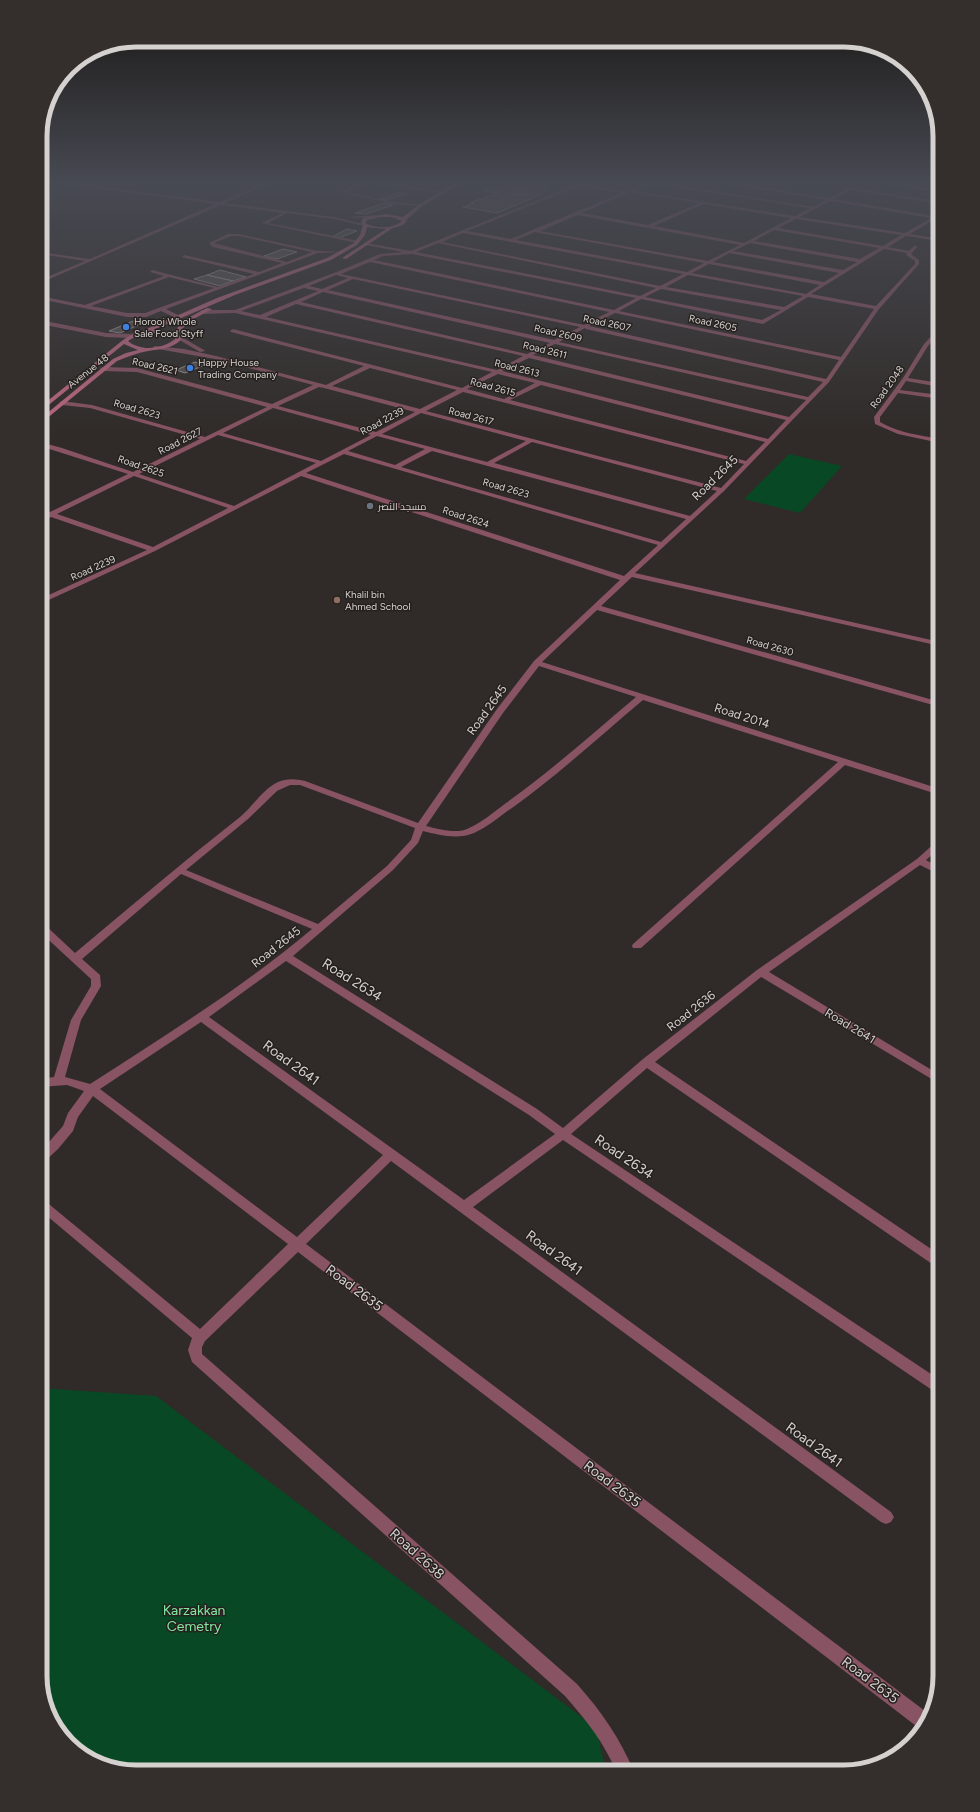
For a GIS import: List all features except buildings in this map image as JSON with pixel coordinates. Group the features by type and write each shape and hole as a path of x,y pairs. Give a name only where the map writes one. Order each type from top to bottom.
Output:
{"street":[{"path":"47,279 73,268"},
{"path":"232,268 258,274"},
{"path":"47,298 135,316 146,315 275,268"},
{"path":"47,323 106,335 130,336 144,332 176,316 239,291 305,268"},
{"path":"274,285 320,268"},
{"path":"202,312 235,311 351,268"},
{"name":"Road 2605","path":"405,268 843,359"},
{"path":"483,268 763,322 851,268"},
{"path":"564,268 660,287 785,309"},
{"path":"651,268 877,308"},
{"name":"Road 2239","path":"47,599 153,550 698,268"},
{"path":"733,268 824,284"},
{"path":"818,268 844,272"},
{"name":"Road 2645","path":"47,1152 69,1128 76,1111 91,1089 201,1017 286,956 390,868 415,840 420,827 500,711 538,664 627,576 722,490 827,381 877,308 914,268"},
{"path":"152,271 218,288"},
{"name":"Road 2607","path":"336,274 586,327 827,381"},
{"path":"86,306 167,276"},
{"path":"261,317 352,278"},
{"name":"Road 2609","path":"303,286 809,399"},
{"path":"144,332 161,331 176,335 182,324 202,312 247,295"},
{"name":"Road 2611","path":"296,302 790,419"},
{"path":"163,310 176,316"},
{"name":"Road 2613","path":"235,311 498,372 768,441"},
{"name":"Road 2615","path":"233,331 464,389 747,463"},
{"name":"Avenue 48","path":"47,416 103,369 121,357 170,345 176,342 176,335"},
{"name":"Road 2617","path":"176,335 188,344 216,358"},
{"name":"Avenue 48","path":"47,404 130,336"},
{"name":"Road 2048","path":"933,337 926,345 906,379 877,417 877,423 893,430 933,439"},
{"path":"125,340 128,345 133,347 155,348"},
{"name":"Road 2617","path":"155,348 184,351 216,358 722,490"},
{"path":"326,387 369,366"},
{"name":"Road 2621","path":"103,369 137,370 690,518"},
{"path":"906,379 933,383"},
{"path":"506,400 540,383"},
{"name":"Road 2627","path":"47,517 318,385"},
{"path":"897,391 933,396"},
{"name":"Road 2623","path":"62,403 90,406 206,439"},
{"path":"218,433 322,463"},
{"path":"488,464 530,441"},
{"name":"Road 2625","path":"47,446 234,508"},
{"path":"396,467 432,448"},
{"name":"Road 2623","path":"344,452 662,544"},
{"name":"Road 2624","path":"301,474 627,576 933,642"},
{"path":"47,513 153,550"},
{"name":"Road 2630","path":"595,607 933,703"},
{"name":"Road 2014","path":"538,664 933,790"},
{"path":"76,958 179,870 255,809 278,786 290,782 302,783 420,827 442,833 461,833 478,828 525,794 641,697"},
{"path":"637,946 844,761"},
{"name":"Road 2636","path":"464,1207 563,1134 647,1062 761,972 920,861 933,849"},
{"path":"920,861 933,868"},
{"path":"179,870 319,928"},
{"path":"47,932 96,978 96,986 76,1020 58,1079"},
{"name":"Road 2634","path":"286,956 533,1112 563,1134 933,1383"},
{"name":"Road 2641","path":"761,972 933,1076"},
{"name":"Road 2641","path":"201,1017 464,1207 886,1517"},
{"path":"647,1062 933,1257"},
{"name":"Road 2635","path":"47,1081 58,1079 72,1080 104,1097 922,1720"},
{"path":"197,1343 390,1155"},
{"name":"Road 2638","path":"47,1209 197,1343 197,1358 571,1690 599,1722 618,1752 623,1765"}],"green space":[{"path":"789,454 842,466 800,513 744,499"},
{"name":"Karzakkan Cemetry","path":"47,1388 156,1396 596,1728 604,1765 130,1765 107,1760 86,1750 73,1739 59,1721 52,1705 47,1682"}],"place":[{"name":"Horooj Whole Sale Food Styff","path":"126,327"},
{"name":"Happy House Trading Company","path":"190,368"},
{"name":"مسجد النصر","path":"370,506"},
{"name":"Khalil bin Ahmed School","path":"337,600"}]}
